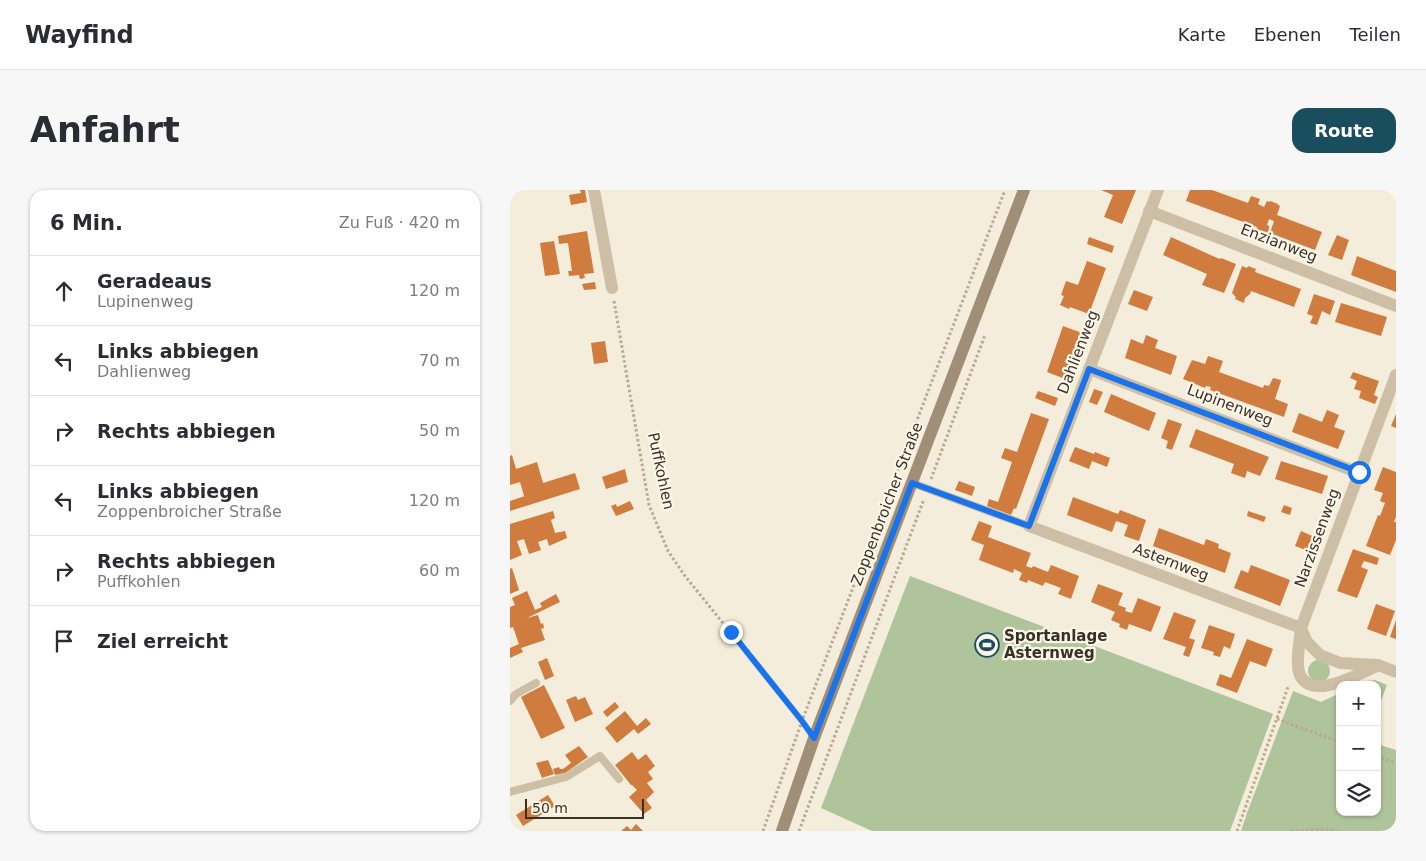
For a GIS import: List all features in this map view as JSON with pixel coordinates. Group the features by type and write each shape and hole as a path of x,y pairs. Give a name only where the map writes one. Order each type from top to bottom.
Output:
{"main road":[{"name":"Zoppenbroicher Straße","path":"782,831 814,738 1024,190"}],"street":[{"path":"594,190 612,288"},
{"name":"Dahlienweg","path":"1029,526 1158,190"},
{"name":"Enzianweg","path":"1150,211 1396,306"},
{"name":"Lupinenweg","path":"1089,369 1359,472"},
{"name":"Narzissenweg","path":"1301,628 1395,380"},
{"name":"Asternweg","path":"1029,526 1301,628"},
{"path":"1301,628 1298,651 1300,675 1306,682 1316,687 1338,683 1378,665"},
{"path":"1301,628 1308,642 1320,655 1340,663 1378,665 1396,672"}],"lane":[{"path":"912,483 1029,526"},
{"path":"510,701 516,694 536,682"},
{"path":"510,792 566,777 600,756 619,779"}],"path":[{"path":"763,831 802,721 1005,190"},
{"name":"Puffkohlen","path":"612,288 649,505 668,551 685,576 814,738"},
{"path":"800,831 987,330"},
{"path":"1237,831 1288,687"},
{"path":"1277,719 1336,741"},
{"path":"1381,757 1396,763"},
{"path":"1291,831 1321,829 1337,831"}],"green space":[{"name":"Sportanlage Asternweg","path":"910,576 1273,714 1230,831 872,831 821,808"},
{"path":"1319,660 1327,663 1330,671 1327,679 1319,682 1311,679 1308,671 1311,663"},
{"path":"1381,682 1387,685 1381,701"},
{"path":"1293,691 1321,702 1336,695 1336,816 1381,816 1381,745 1396,750 1396,831 1241,831"}],"building":[{"path":"580,190 585,190 587,202 571,205 569,195 581,193"},
{"path":"1101,190 1136,190 1122,224 1104,217 1113,195"},
{"path":"1190,190 1212,190 1248,203 1251,196 1260,199 1258,204 1264,207 1267,201 1278,204 1280,206 1277,215 1322,232 1315,250 1270,233 1274,221 1269,219 1267,225 1269,229 1265,239 1255,233 1257,227 1186,201"},
{"path":"587,231 594,273 584,274 585,278 580,279 579,275 569,276 568,271 572,271 568,243 559,244 558,236"},
{"path":"1337,235 1349,240 1342,260 1328,255"},
{"path":"1089,237 1114,246 1112,253 1087,244"},
{"path":"1171,237 1215,257 1236,264 1224,293 1202,285 1207,274 1163,255"},
{"path":"554,241 560,274 545,276 540,243"},
{"path":"1357,256 1396,271 1396,292 1351,275"},
{"path":"1087,261 1106,268 1089,314 1060,305 1064,296 1061,295 1066,281 1078,285"},
{"path":"1242,266 1256,269 1255,272 1301,289 1294,307 1251,291 1245,298 1244,303 1235,299 1236,297 1232,293"},
{"path":"595,282 596,289 584,290 582,284"},
{"path":"1134,290 1153,297 1147,311 1128,304"},
{"path":"1314,294 1335,301 1330,315 1322,311 1317,325 1310,323 1313,316 1307,314"},
{"path":"1341,303 1387,317 1381,336 1335,322"},
{"path":"1063,326 1082,333 1065,379 1047,372"},
{"path":"1146,335 1158,340 1155,348 1177,356 1171,375 1125,358 1131,339 1143,344"},
{"path":"605,341 608,362 594,364 591,343"},
{"path":"1208,356 1223,361 1219,372 1263,388 1264,385 1269,386 1273,378 1281,380 1275,399 1288,404 1284,417 1210,390 1211,387 1206,386 1205,388 1183,379 1192,360 1205,364"},
{"path":"1353,372 1379,381 1374,395 1378,397 1375,404 1359,398 1361,391 1354,389 1357,381 1350,378"},
{"path":"1094,389 1103,392 1097,405 1089,402"},
{"path":"1038,391 1058,398 1055,406 1035,398"},
{"path":"1111,394 1156,413 1149,431 1104,412"},
{"path":"1327,410 1339,415 1334,427 1345,431 1338,449 1292,432 1299,413 1322,422"},
{"path":"1031,413 1049,419 1016,509 1014,508 1011,515 987,506 989,499 998,502 1012,462 1001,458 1005,448 1017,452"},
{"path":"1396,414 1396,428 1391,426"},
{"path":"1168,419 1182,424 1172,450 1166,448 1168,441 1161,438"},
{"path":"1196,429 1269,457 1260,476 1247,471 1245,478 1231,473 1234,464 1189,447"},
{"path":"1075,447 1110,458 1107,467 1092,461 1089,469 1069,461"},
{"path":"512,455 516,469 537,462 543,483 575,473 580,489 510,511 510,501 525,496 520,482 510,485 510,456"},
{"path":"1281,461 1328,476 1322,494 1275,479"},
{"path":"1383,467 1396,472 1396,517 1394,522 1396,522 1396,540 1390,555 1366,546 1378,515 1380,516 1385,503 1380,501 1383,493 1374,490"},
{"path":"625,469 628,482 606,489 602,477"},
{"path":"959,481 975,487 972,496 955,490"},
{"path":"1073,497 1118,514 1120,510 1146,520 1139,541 1124,536 1128,525 1116,521 1112,532 1067,515"},
{"path":"630,501 634,509 616,516 611,506 616,504 617,507"},
{"path":"1284,505 1292,508 1290,515 1281,512"},
{"path":"553,511 555,518 551,520 555,533 565,531 567,538 549,546 547,539 538,542 541,550 529,554 524,539 517,541 522,555 510,560 510,524"},
{"path":"1248,511 1266,517 1264,522 1247,516"},
{"path":"979,521 992,526 988,537 1031,553 1026,566 1032,568 1033,566 1048,572 1051,565 1079,576 1071,599 1058,594 1061,588 1045,582 1043,586 1028,580 1027,583 1019,580 1022,573 1014,569 1013,573 979,560 984,545 971,540"},
{"path":"1159,528 1204,545 1206,539 1219,544 1218,548 1231,553 1225,573 1153,546"},
{"path":"1301,531 1319,539 1314,553 1295,546"},
{"path":"1353,549 1379,558 1377,565 1364,561 1361,567 1368,570 1357,598 1337,591"},
{"path":"1251,565 1290,580 1280,606 1234,588 1241,570 1248,573"},
{"path":"512,568 519,590 510,594 510,569"},
{"path":"1098,584 1123,593 1118,605 1126,608 1125,611 1132,613 1138,598 1161,607 1151,632 1129,624 1127,630 1119,627 1120,624 1111,620 1115,612 1091,602"},
{"path":"527,591 535,610 542,607 540,603 556,594 560,602 527,618 538,615 541,624 543,623 544,628 541,629 545,640 521,648 523,652 510,658 510,648 519,644 513,627 510,628 510,607 515,605 512,598"},
{"path":"1376,604 1395,611 1386,636 1367,629"},
{"path":"1174,612 1196,620 1189,638 1195,640 1189,657 1183,655 1186,647 1163,639"},
{"path":"1396,620 1396,639 1390,637"},
{"path":"1209,625 1235,634 1230,649 1224,646 1220,657 1213,655 1214,652 1201,648"},
{"path":"1247,639 1273,649 1266,667 1250,661 1237,693 1216,685 1220,674 1231,678"},
{"path":"547,658 554,676 545,680 538,662"},
{"path":"544,685 565,728 541,739 521,697"},
{"path":"576,696 578,700 585,697 593,714 575,722 566,700"},
{"path":"615,702 619,707 607,717 603,712"},
{"path":"625,711 637,726 646,718 651,724 638,734 634,729 617,743 605,728"},
{"path":"579,746 588,757 565,773 555,775 553,769 559,767 563,769 571,763 565,755"},
{"path":"632,752 638,760 646,754 655,766 648,772 653,779 647,783 654,792 646,800 652,808 644,814 629,797 637,790 615,765"},
{"path":"548,760 554,774 542,778 536,763"},
{"path":"548,795 555,806 523,826 516,815"},
{"path":"636,824 643,831 621,831 627,826 631,830"}],"place":[{"name":"Sportanlage Asternweg","path":"987,645"}],"route":[{"path":"731,632 814,738 912,483 1029,526 1089,369 1359,472"}]}
